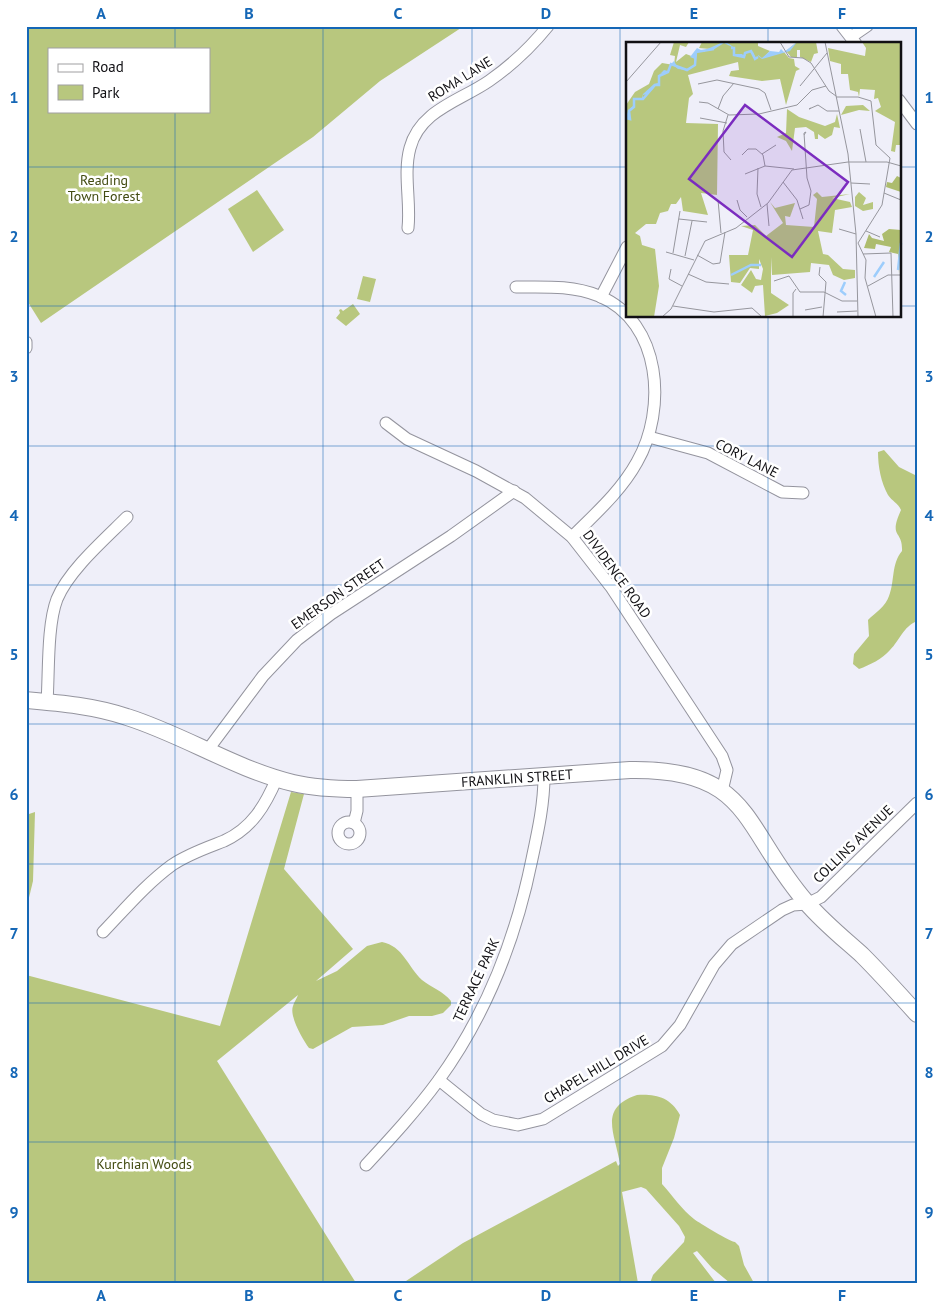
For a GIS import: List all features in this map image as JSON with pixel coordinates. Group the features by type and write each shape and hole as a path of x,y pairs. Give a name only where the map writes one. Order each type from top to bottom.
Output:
{"main road":[{"name":"FRANKLIN STREET","path":"26,700 114,712 276,778 316,788 357,789 661,770 689,775 722,791 750,818 787,878 808,904 877,970 917,1014"}],"street":[{"name":"ROMA LANE","path":"408,228 410,210 408,156 419,128 436,111 473,91 510,66 533,44 548,26"},
{"path":"842,26 853,41 867,26"},
{"path":"900,101 917,124"},
{"path":"601,297 626,249"},
{"path":"516,287 559,286 580,290 601,297 626,316"},
{"path":"572,537 624,482 637,462 649,437 656,392 650,358 642,338 628,318"},
{"path":"26,342 26,348"},
{"name":"DIVIDENCE ROAD","path":"386,423 407,439 514,491 543,510 572,537 611,587 724,759 727,770 722,791"},
{"name":"CORY LANE","path":"649,437 708,453 782,492 803,493"},
{"name":"EMERSON STREET","path":"207,751 262,676 297,640 331,614 451,536 514,491"},
{"path":"47,702 52,623 56,601 70,578 127,517"},
{"name":"TERRACE PARK","path":"366,1165 412,1114 439,1080 488,995 514,932 539,827 544,776"},
{"path":"103,932 143,890 172,865 189,855 233,836 248,825 262,809 276,778"},
{"path":"354,823 357,813 357,789"},
{"name":"COLLINS AVENUE","path":"808,904 821,896 917,803"},
{"name":"CHAPEL HILL DRIVE","path":"439,1080 481,1114 492,1120 518,1125 543,1119 657,1050 680,1026 710,970 726,950 782,910 793,905 808,904"}],"green space":[{"name":"Reading Town Forest","path":"26,26 464,26 380,81 313,137 41,323 26,299"},
{"path":"257,190 284,230 253,252 228,209"},
{"path":"363,276 376,279 370,302 357,299"},
{"path":"353,304 360,314 346,326 336,318 340,313 339,310 343,311"},
{"path":"884,450 899,467 917,476 917,621 908,627 883,656 872,664 859,669 853,664 854,654 869,636 868,620 888,600 896,561 902,551 902,544 896,530 897,519 901,510 888,495 879,469 878,452"},
{"name":"Kurchian Woods","path":"291,792 304,794 284,869 353,949 316,981 337,971 367,946 382,942 389,944 400,952 422,980 451,1001 451,1005 443,1013 432,1016 409,1016 383,1025 352,1027 313,1049 309,1048 303,1039 293,1016 292,1010 298,995 217,1061 356,1283 26,1283 26,975 220,1026"},
{"path":"35,812 33,881 26,910 26,815"},
{"path":"637,1095 656,1096 667,1100 680,1115 674,1138 662,1168 662,1184 694,1219 739,1246 744,1265 754,1283 730,1283 712,1268 697,1251 693,1253 716,1283 650,1283 653,1275 684,1242 685,1237 679,1226 646,1189 641,1187 622,1192 638,1283 403,1283 463,1243 616,1161 618,1166 620,1164 613,1132 613,1114 617,1107 625,1100"}]}
